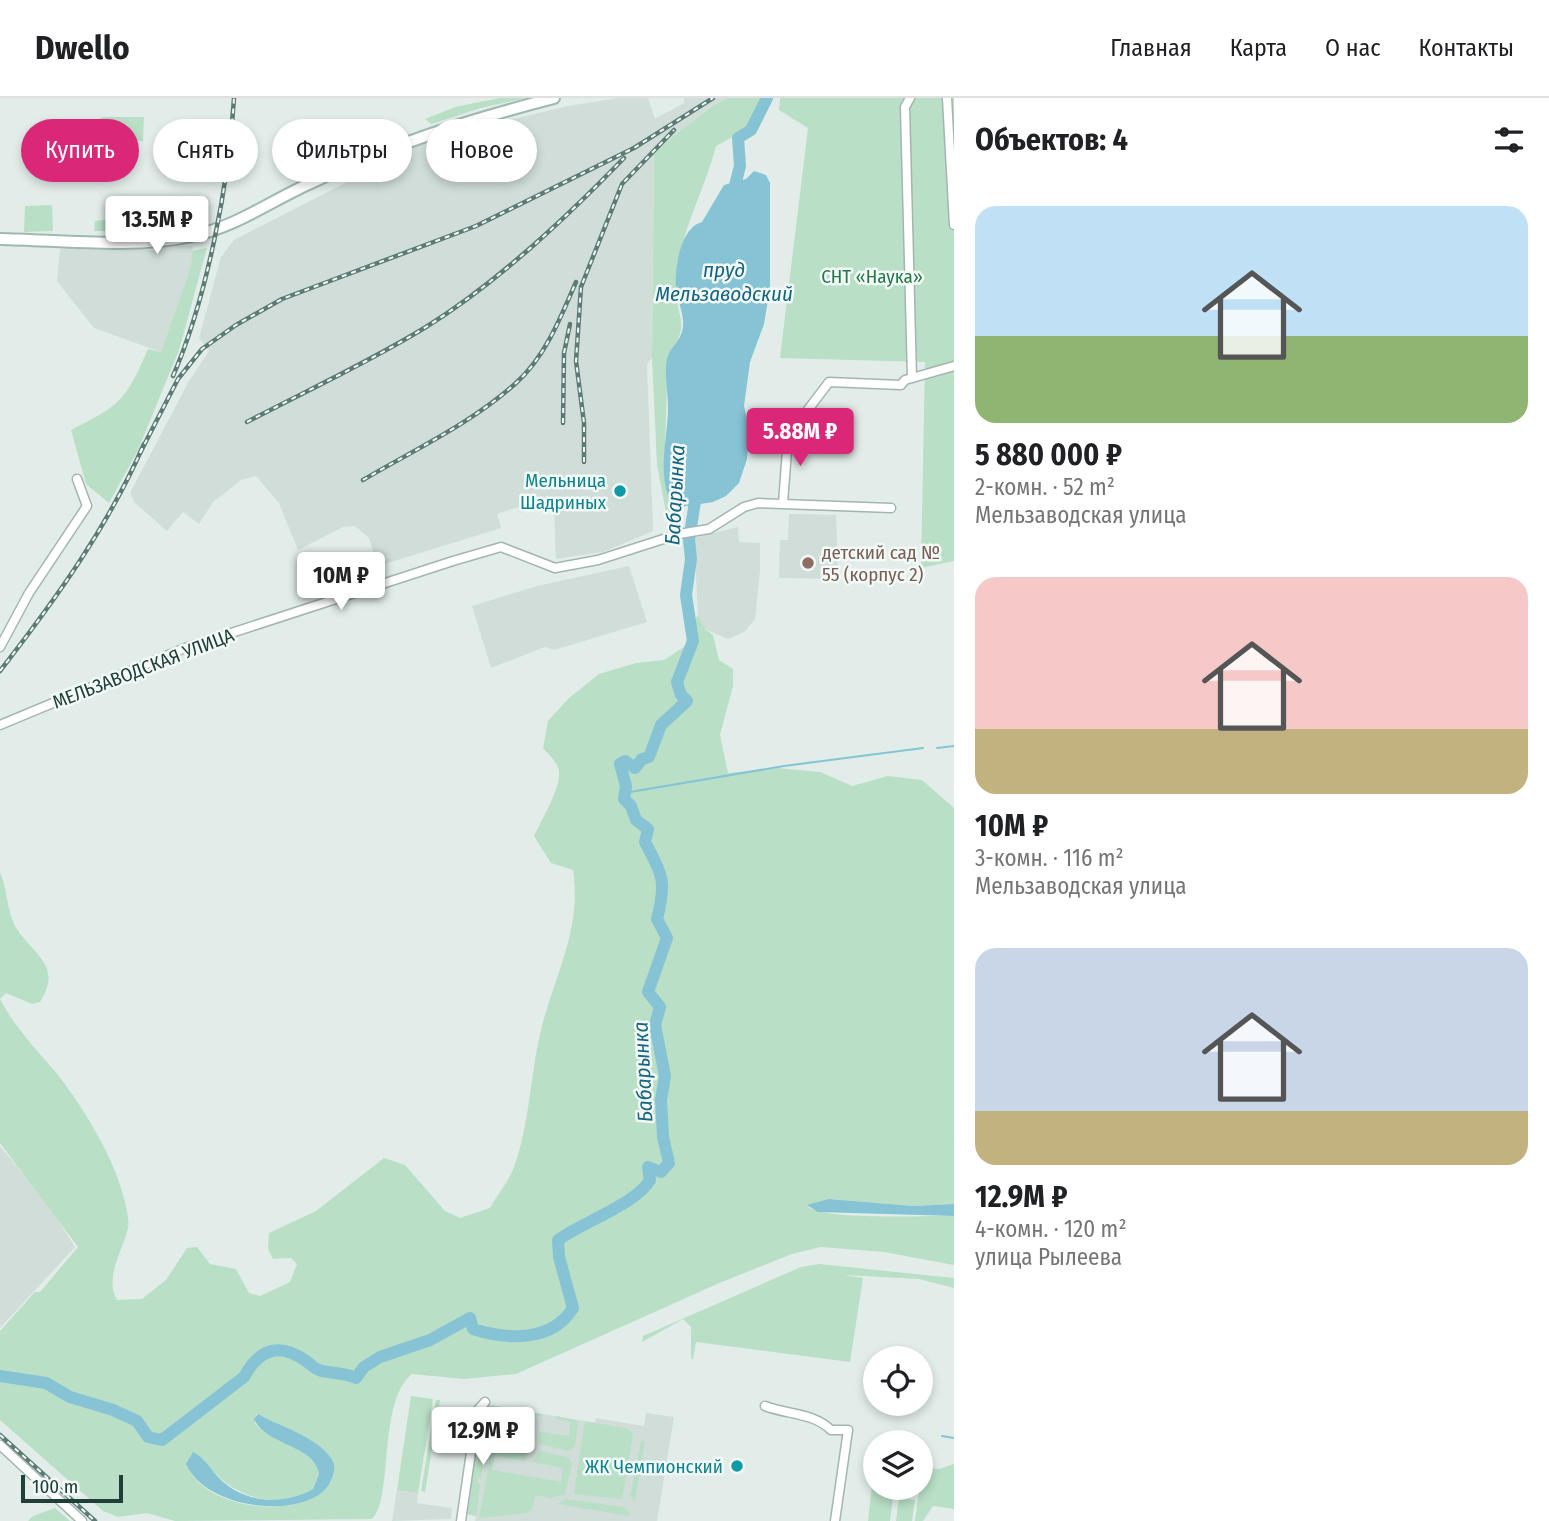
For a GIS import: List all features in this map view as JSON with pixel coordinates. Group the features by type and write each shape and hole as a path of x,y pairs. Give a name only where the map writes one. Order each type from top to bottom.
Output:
{"street":[{"path":"0,239 145,241 194,236 240,220 314,181 424,135 554,98"},
{"path":"910,98 905,107 912,378"},
{"path":"947,98 954,225"},
{"path":"783,503 789,424 804,415 829,382 901,385 912,378 954,366"},
{"path":"0,647 29,593 87,506 76,479"},
{"name":"МЕЛЬЗАВОДСКАЯ УЛИЦА","path":"0,725 185,648 501,547 555,568 614,555 679,534 720,525 750,505 783,503 891,508"},
{"path":"461,1521 477,1410 485,1402"},
{"path":"765,1406 787,1415 820,1418 831,1430 848,1430 835,1521"},
{"path":"0,1445 82,1521"}],"shaded area":[{"path":"618,98 648,98 655,119 684,103 684,98 728,98 711,106 654,153 652,358 647,364 653,531 603,552 556,559 554,508 530,508 520,513 518,507 497,514 501,528 378,566 369,538 355,526 343,527 298,550 279,503 256,476 241,480 213,502 199,524 183,512 167,531 134,502 130,493 189,381 209,351 199,338 221,257 234,240 347,182 412,182 412,149 426,142 426,182 537,182 537,119 513,119"},
{"path":"163,245 193,246 191,266 161,352 94,328 57,281 60,249 134,246 158,252"},
{"path":"789,514 836,515 838,579 779,578 780,540 788,540"},
{"path":"738,527 739,542 760,543 760,571 755,619 744,632 728,639 705,629 698,615 694,538"},
{"path":"629,566 647,622 554,650 545,647 491,668 472,606 537,586"},
{"path":"0,1146 48,1205 75,1247 0,1328"},
{"path":"490,1405 595,1423 596,1418 644,1426 646,1413 674,1417 657,1521 475,1521 476,1516 467,1514 481,1411"},
{"path":"397,1490 418,1493 417,1503 452,1508 451,1519 392,1521"}],"green space":[{"path":"500,98 526,98 447,119 425,119 455,107"},
{"path":"728,98 763,98 749,128 716,146 681,250 676,297 681,327 680,335 668,356 664,476 672,504 679,509 674,513 666,512 657,465 652,358 654,152 712,106"},
{"name":"СНТ «Наука»","path":"780,98 954,98 954,561 921,568 925,362 780,358 808,128 779,110"},
{"path":"144,117 143,141 139,141 139,119 100,119"},
{"path":"52,205 53,231 24,232 25,206"},
{"path":"122,215 134,215 134,221 125,231 94,231 95,221 122,218"},
{"path":"207,248 179,350 138,450 109,503 86,484 71,430 101,414 120,399 134,380 148,349 161,352 191,266 192,251"},
{"path":"698,615 705,629 713,635 719,660 733,669 733,686 720,735 728,773 777,768 820,772 852,786 888,776 922,780 954,808 954,1204 913,1206 829,1199 808,1207 856,1216 954,1216 954,1265 884,1252 821,1247 792,1254 717,1284 516,1374 464,1379 412,1374 401,1387 394,1406 383,1491 379,1508 372,1519 175,1521 147,1513 118,1517 103,1511 0,1420 0,1331 35,1292 40,1292 78,1247 0,1143 0,999 19,1029 76,1100 104,1147 118,1178 128,1224 113,1273 117,1300 142,1299 166,1280 187,1248 197,1247 210,1264 236,1269 249,1293 260,1296 290,1282 297,1264 291,1258 273,1259 268,1249 269,1233 316,1211 384,1158 405,1165 445,1211 460,1218 490,1208 512,1172 519,1150 541,1030 566,951 574,912 573,870 551,863 534,836 559,778 557,765 543,748 548,721 569,698 599,674 636,663 664,660 687,645 688,632","holes":["256,1414 314,1443 330,1457 334,1469 331,1482 319,1494 301,1503 257,1506 234,1502 213,1493 197,1480 186,1464 203,1459 225,1483 252,1496 282,1499 313,1489 319,1474 315,1465 301,1451 262,1430 255,1423"]},
{"path":"0,872 15,926 42,960 48,978 40,1002 32,1004 6,993 0,999"},
{"path":"819,1264 954,1278 954,1288 919,1279 844,1275 863,1278 850,1362 696,1342 691,1359 691,1327 683,1319 642,1342 643,1336 801,1267"},
{"path":"411,1396 433,1399 418,1493 397,1490"},
{"path":"436,1400 440,1400 425,1492 421,1491"},
{"path":"490,1405 541,1414 542,1417 502,1410 500,1425 530,1430 529,1439 522,1443 496,1439 492,1435 498,1409 488,1408 485,1426 489,1427 488,1434 479,1432 481,1411"},
{"path":"557,1416 578,1421 575,1446 570,1451 539,1444 539,1432 569,1436 571,1422 556,1419"},
{"path":"585,1421 626,1428 633,1434 622,1499 574,1494"},
{"path":"478,1435 487,1441 481,1478 478,1478 477,1483 480,1485 476,1516 467,1514"},
{"path":"641,1441 645,1441 635,1501 630,1496"},
{"path":"493,1443 522,1447 526,1453 525,1461 495,1456 492,1470 561,1482 563,1468 533,1462 540,1451 569,1458 572,1464 565,1494 551,1498 535,1495 533,1507 527,1513 479,1518"},
{"path":"954,1464 954,1509 933,1506 923,1521 915,1521 918,1500 933,1500 933,1469"},
{"path":"566,1499 623,1507 629,1512 629,1516 558,1504"},
{"path":"870,1500 893,1500 890,1521 868,1521"},
{"path":"899,1500 915,1500 912,1521 896,1521"},
{"path":"55,1508 70,1521 28,1521 33,1516"}],"water":[{"name":"пруд Мельзаводский","path":"754,171 766,175 770,183 770,288 764,324 750,362 744,406 749,429 747,459 739,483 726,496 713,502 674,508 668,496 664,471 668,407 666,364 681,335 683,325 676,288 680,249 689,232 702,222 724,185 746,179"},
{"path":"829,1199 913,1206 954,1204 954,1216 818,1212 807,1205"},
{"path":"258,1414 317,1444 331,1458 333,1476 318,1495 301,1503 257,1505 235,1501 214,1492 197,1480 186,1464 193,1452 230,1487 252,1497 277,1500 313,1489 319,1474 315,1464 299,1451 260,1428 254,1419"}],"waterway":[{"name":"Бабарынка","path":"732,197 740,166 738,138 751,130 767,98"},
{"name":"Бабарынка","path":"0,1376 46,1383 70,1397 113,1410 137,1421 148,1437 162,1440 244,1377 256,1360 270,1351 287,1352 319,1370 356,1378 364,1367 380,1357 430,1340 470,1318 473,1329 486,1333 528,1335 553,1327 573,1308 559,1257 558,1240 621,1205 643,1189 650,1180 648,1167 661,1172 669,1163 663,1137 661,1100 665,1076 655,1025 660,1007 648,992 667,938 657,919 662,886 655,862 645,842 648,829 636,820 631,806 624,799 626,786 620,764 625,761 635,768 642,759 649,757 661,725 687,701 681,695 677,682 693,641 686,595 691,559 689,540 697,489"},
{"path":"937,748 954,746"},
{"path":"624,793 784,766 923,748"},
{"path":"942,1436 954,1438"}],"railway":[{"path":"173,376 196,312 214,240 227,166 234,98"},
{"path":"140,453 178,379 202,349 236,325 282,299 476,226 634,148 713,98"},
{"path":"584,462 584,423 576,361 581,287 622,184 674,130"},
{"path":"247,422 382,352 453,309 530,249 624,158"},
{"path":"363,480 481,411 516,383 544,349 576,282"},
{"path":"563,423 564,353 570,324"},
{"path":"0,671 41,617 97,534 144,444"},
{"path":"0,1435 95,1521"}],"place":[{"name":"Мельница Шадриных","path":"620,491"},
{"name":"детский сад № 55 (корпус 2)","path":"808,563"},
{"name":"ЖК Чемпионский","path":"737,1466"}]}
